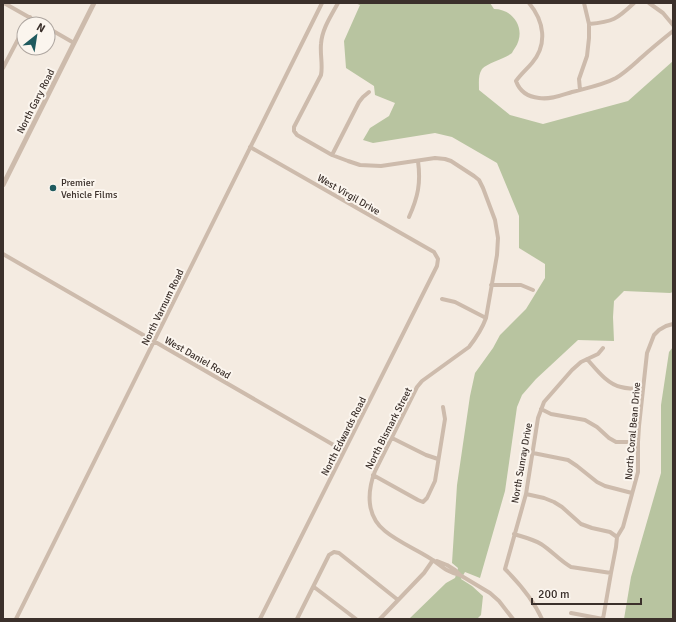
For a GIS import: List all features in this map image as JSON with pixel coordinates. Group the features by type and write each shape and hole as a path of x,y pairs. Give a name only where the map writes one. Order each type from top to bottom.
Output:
{"street":[{"path":"4,3 27,16"},
{"name":"North Gary Road","path":"3,185 94,3"},
{"name":"North Varnum Road","path":"16,619 322,3"},
{"name":"North Bismark Street","path":"338,3 322,37 322,70 294,127 294,131 297,135 332,155 369,166 381,166 436,158 451,161 474,176 483,188 496,220 498,238 497,255 486,318 483,326 468,346 422,381 418,387 373,475 369,496 370,506 373,516 385,531 490,593 499,601 513,619"},
{"path":"530,3 539,17 543,39 534,62 519,76 516,81 519,88 524,92 531,96 540,98 548,98 597,86 616,78 673,31"},
{"path":"580,90 579,79 587,56 589,38 589,24 584,3"},
{"path":"589,24 610,21 622,14 634,3"},
{"path":"649,3 663,13 673,25"},
{"path":"56,33 74,43"},
{"path":"3,68 16,43"},
{"path":"332,155 360,102 369,92"},
{"name":"West Virgil Drive","path":"250,147 434,252 438,259"},
{"path":"409,217 415,205 419,184 420,173 418,161"},
{"name":"West Daniel Road","path":"3,254 344,451"},
{"name":"North Edwards Road","path":"260,619 437,266 438,259"},
{"path":"491,286 521,285 533,290"},
{"path":"442,299 455,302 486,318"},
{"name":"North Coral Bean Drive","path":"603,619 617,537 623,527 638,472 638,442 647,353 650,343 659,330 673,324"},
{"name":"North Sunray Drive","path":"542,619 536,606 524,589 505,569 526,494 538,418 544,402 572,370 581,362 598,354 603,348"},
{"path":"587,359 614,384 620,387 643,389"},
{"path":"373,475 423,502 427,498 435,481 445,419 443,407"},
{"path":"541,409 551,414 585,420 597,427 616,442 638,442"},
{"path":"392,438 426,455 438,459"},
{"path":"533,453 572,462 604,486 632,493"},
{"path":"526,494 554,502 581,524 610,532 617,537"},
{"path":"514,534 542,544 571,567 611,573"},
{"path":"297,619 329,555 334,552 339,553 398,600"},
{"path":"380,619 424,573 433,560"},
{"path":"314,586 356,619"},
{"path":"571,613 603,619"}],"green space":[{"path":"355,3 490,3 494,9 507,13 513,17 519,28 520,34 518,41 512,53 482,69 479,76 479,90 510,115 543,124 628,101 673,61 673,292 624,291 614,301 614,341 578,340 536,379 522,395 517,407 505,491 480,578 465,572 461,579 483,596 481,615 477,619 409,619 446,583 455,578 458,568 452,563 457,485 470,396 475,373 493,348 500,335 526,309 545,278 545,264 519,248 519,216 497,163 452,137 435,133 373,143 363,140 370,128 389,116 395,103 375,95 374,86 346,68 344,41 360,5"},
{"path":"673,347 673,619 624,619 631,577 661,473 661,405 669,352"}],"place":[{"name":"Premier Vehicle Films","path":"53,188"}]}
